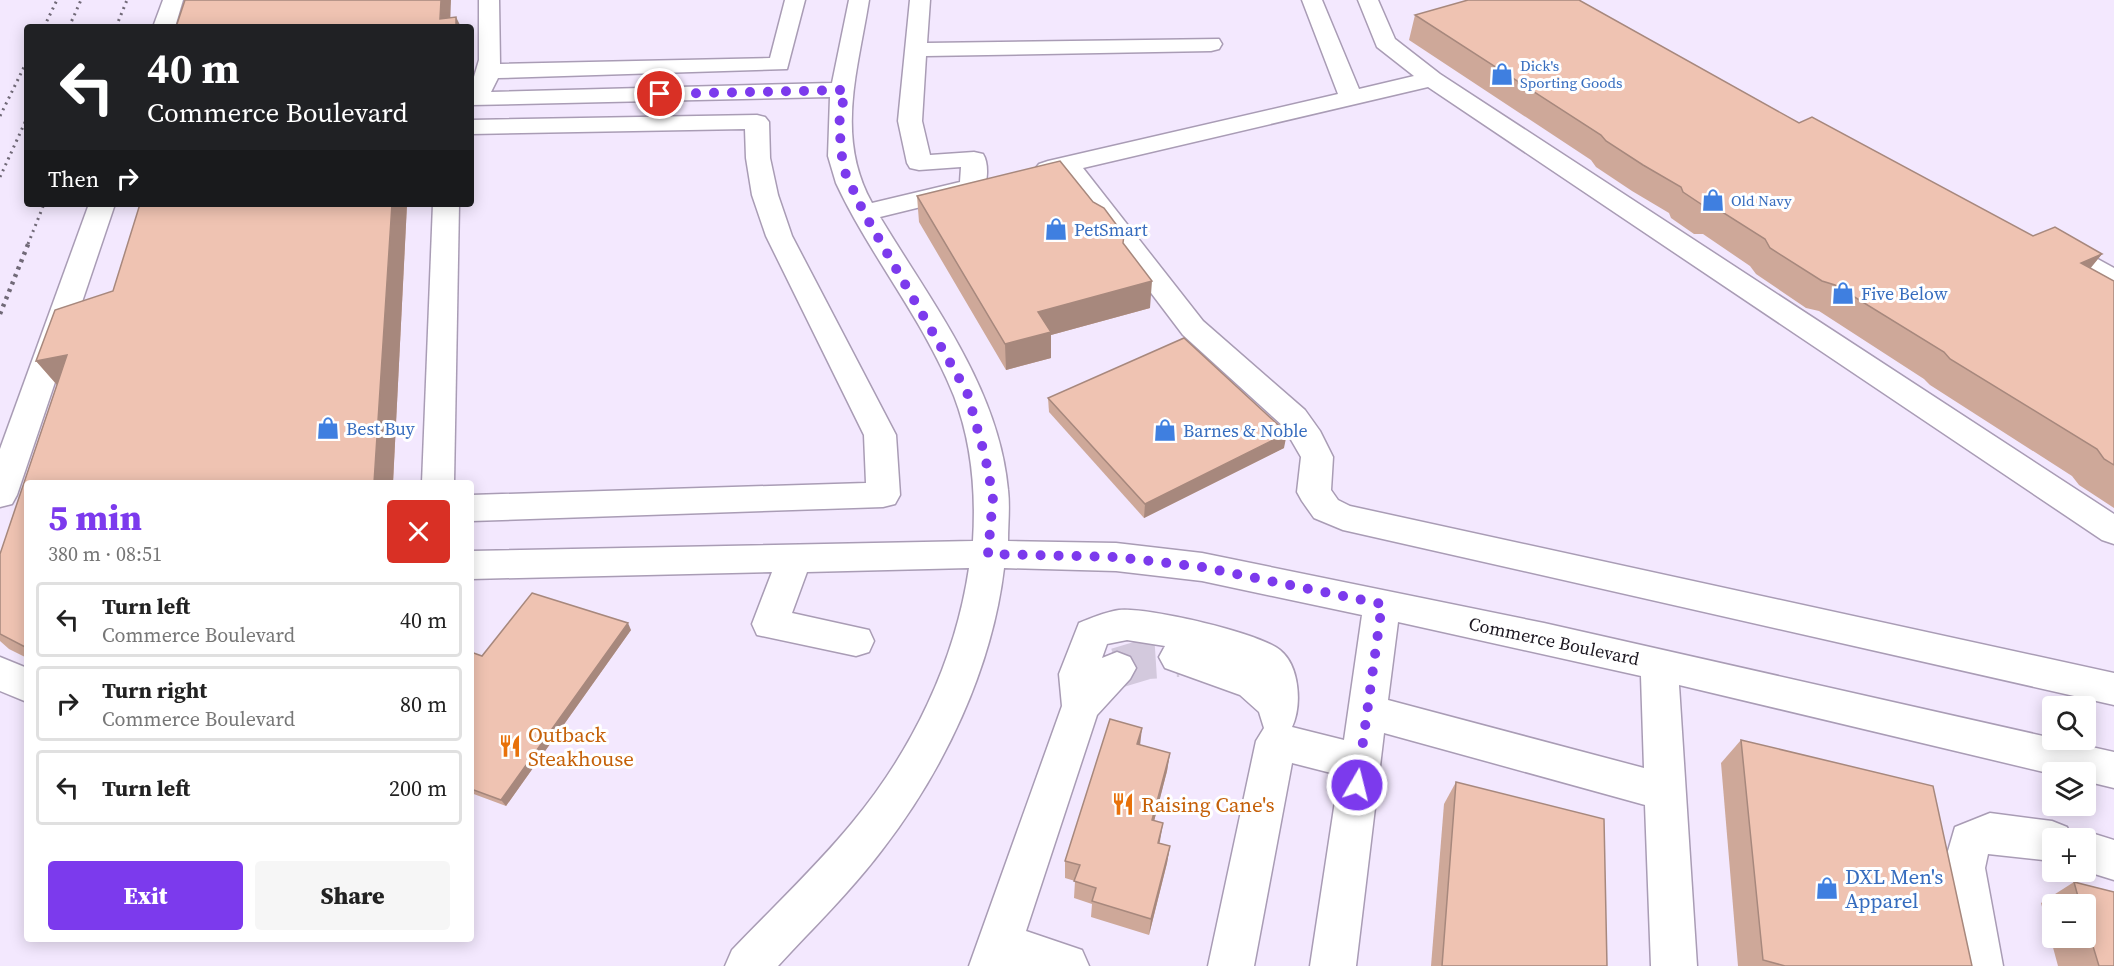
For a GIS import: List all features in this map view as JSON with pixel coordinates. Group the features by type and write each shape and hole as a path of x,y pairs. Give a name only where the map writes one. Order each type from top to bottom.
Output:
{"street":[{"path":"165,24 173,0"},
{"path":"474,106 486,84 488,71 489,0"},
{"path":"488,71 779,64 795,0"},
{"path":"749,964 846,864 883,816 916,763 944,711 966,653 981,601 988,554 993,497 983,447 967,392 864,213 840,156 839,124 859,0"},
{"path":"864,213 984,184 974,159 919,163 910,121 920,0"},
{"path":"1312,0 1350,98"},
{"path":"1368,0 1385,42 1432,79 2114,531"},
{"path":"915,50 1211,44"},
{"path":"1028,174 1432,79"},
{"path":"474,110 845,90"},
{"path":"474,110 758,122 758,158 765,195 778,236 880,435 883,495 474,508"},
{"path":"1067,165 1193,328 1294,418 1309,439 1317,457 1314,492 1326,508 1343,517 2114,689"},
{"path":"0,495 101,207"},
{"path":"438,480 446,207"},
{"path":"2031,236 2114,280"},
{"name":"Commerce Boulevard","path":"474,565 988,554 1116,557 1202,567 1659,664 2114,770"},
{"path":"795,558 770,624 856,641"},
{"path":"1332,966 1382,604"},
{"path":"1066,966 996,955 1081,706 1078,674 1092,634 1108,626 1126,624 1206,640 1267,660 1275,671 1277,724 1231,966"},
{"path":"1178,657 1253,683 1277,724 1360,762"},
{"path":"1659,664 1674,966"},
{"path":"1081,706 1117,668"},
{"path":"0,673 24,685"},
{"path":"1367,711 1665,792"},
{"path":"1980,966 1964,868 1970,841 1990,832 2042,840"},
{"path":"2096,854 2114,860"}],"building":[{"path":"185,0 441,0 440,19 456,17 456,24 177,24"},
{"path":"1468,0 1579,0 1799,123 1812,117 2033,236 2055,227 2102,254 2081,263 2114,281 2114,465 2104,459 2097,449 1835,285 1822,281 1770,248 1765,239 1716,208 1707,208 1683,192 1681,187 1643,165 1606,141 1601,135 1415,15"},
{"path":"1060,161 1093,202 1104,208 1124,235 1123,243 1152,281 1038,312 1051,332 1005,344 917,196"},
{"path":"139,207 392,207 374,480 25,480 67,355 36,361 55,310 113,291"},
{"name":"Barnes & Noble","path":"1184,338 1287,433 1145,504 1048,398"},
{"path":"24,483 24,646 0,634 0,554"},
{"name":"Outback Steakhouse","path":"532,593 628,623 501,800 474,790 474,653 482,656"},
{"name":"Raising Cane's","path":"1110,719 1142,728 1137,744 1170,753 1152,820 1163,823 1158,843 1170,846 1151,919 1092,901 1096,888 1074,881 1080,865 1065,861"},
{"name":"DXL Men's Apparel","path":"1741,740 1933,786 1972,966 1785,966 1763,960"},
{"path":"1456,782 1604,819 1607,966 1442,966"},
{"path":"2074,882 2114,892 2114,966 2099,966 2094,948 2096,948 2096,894 2077,894"}],"tunnel":[{"path":"1117,668 1147,659 1178,657"}],"railway":[{"path":"45,24 57,0"},
{"path":"70,24 81,0"},
{"path":"117,24 127,0"},
{"path":"0,116 24,67"},
{"path":"0,177 24,125"},
{"path":"28,244 43,207"},
{"path":"0,314 29,242"}],"place":[{"name":"Dick's Sporting Goods","path":"1502,74"},
{"name":"Old Navy","path":"1713,200"},
{"name":"PetSmart","path":"1056,229"},
{"name":"Five Below","path":"1843,293"},
{"name":"Best Buy","path":"328,428"},
{"name":"Barnes & Noble","path":"1165,430"},
{"name":"Outback Steakhouse","path":"510,746"},
{"name":"Raising Cane's","path":"1123,804"},
{"name":"DXL Men's Apparel","path":"1827,888"}],"route":[{"path":"660,94 845,90 839,124 840,156 843,168 864,213 912,291 967,392 977,421 993,497 988,554 1116,557 1202,567 1382,604 1357,785"}]}
